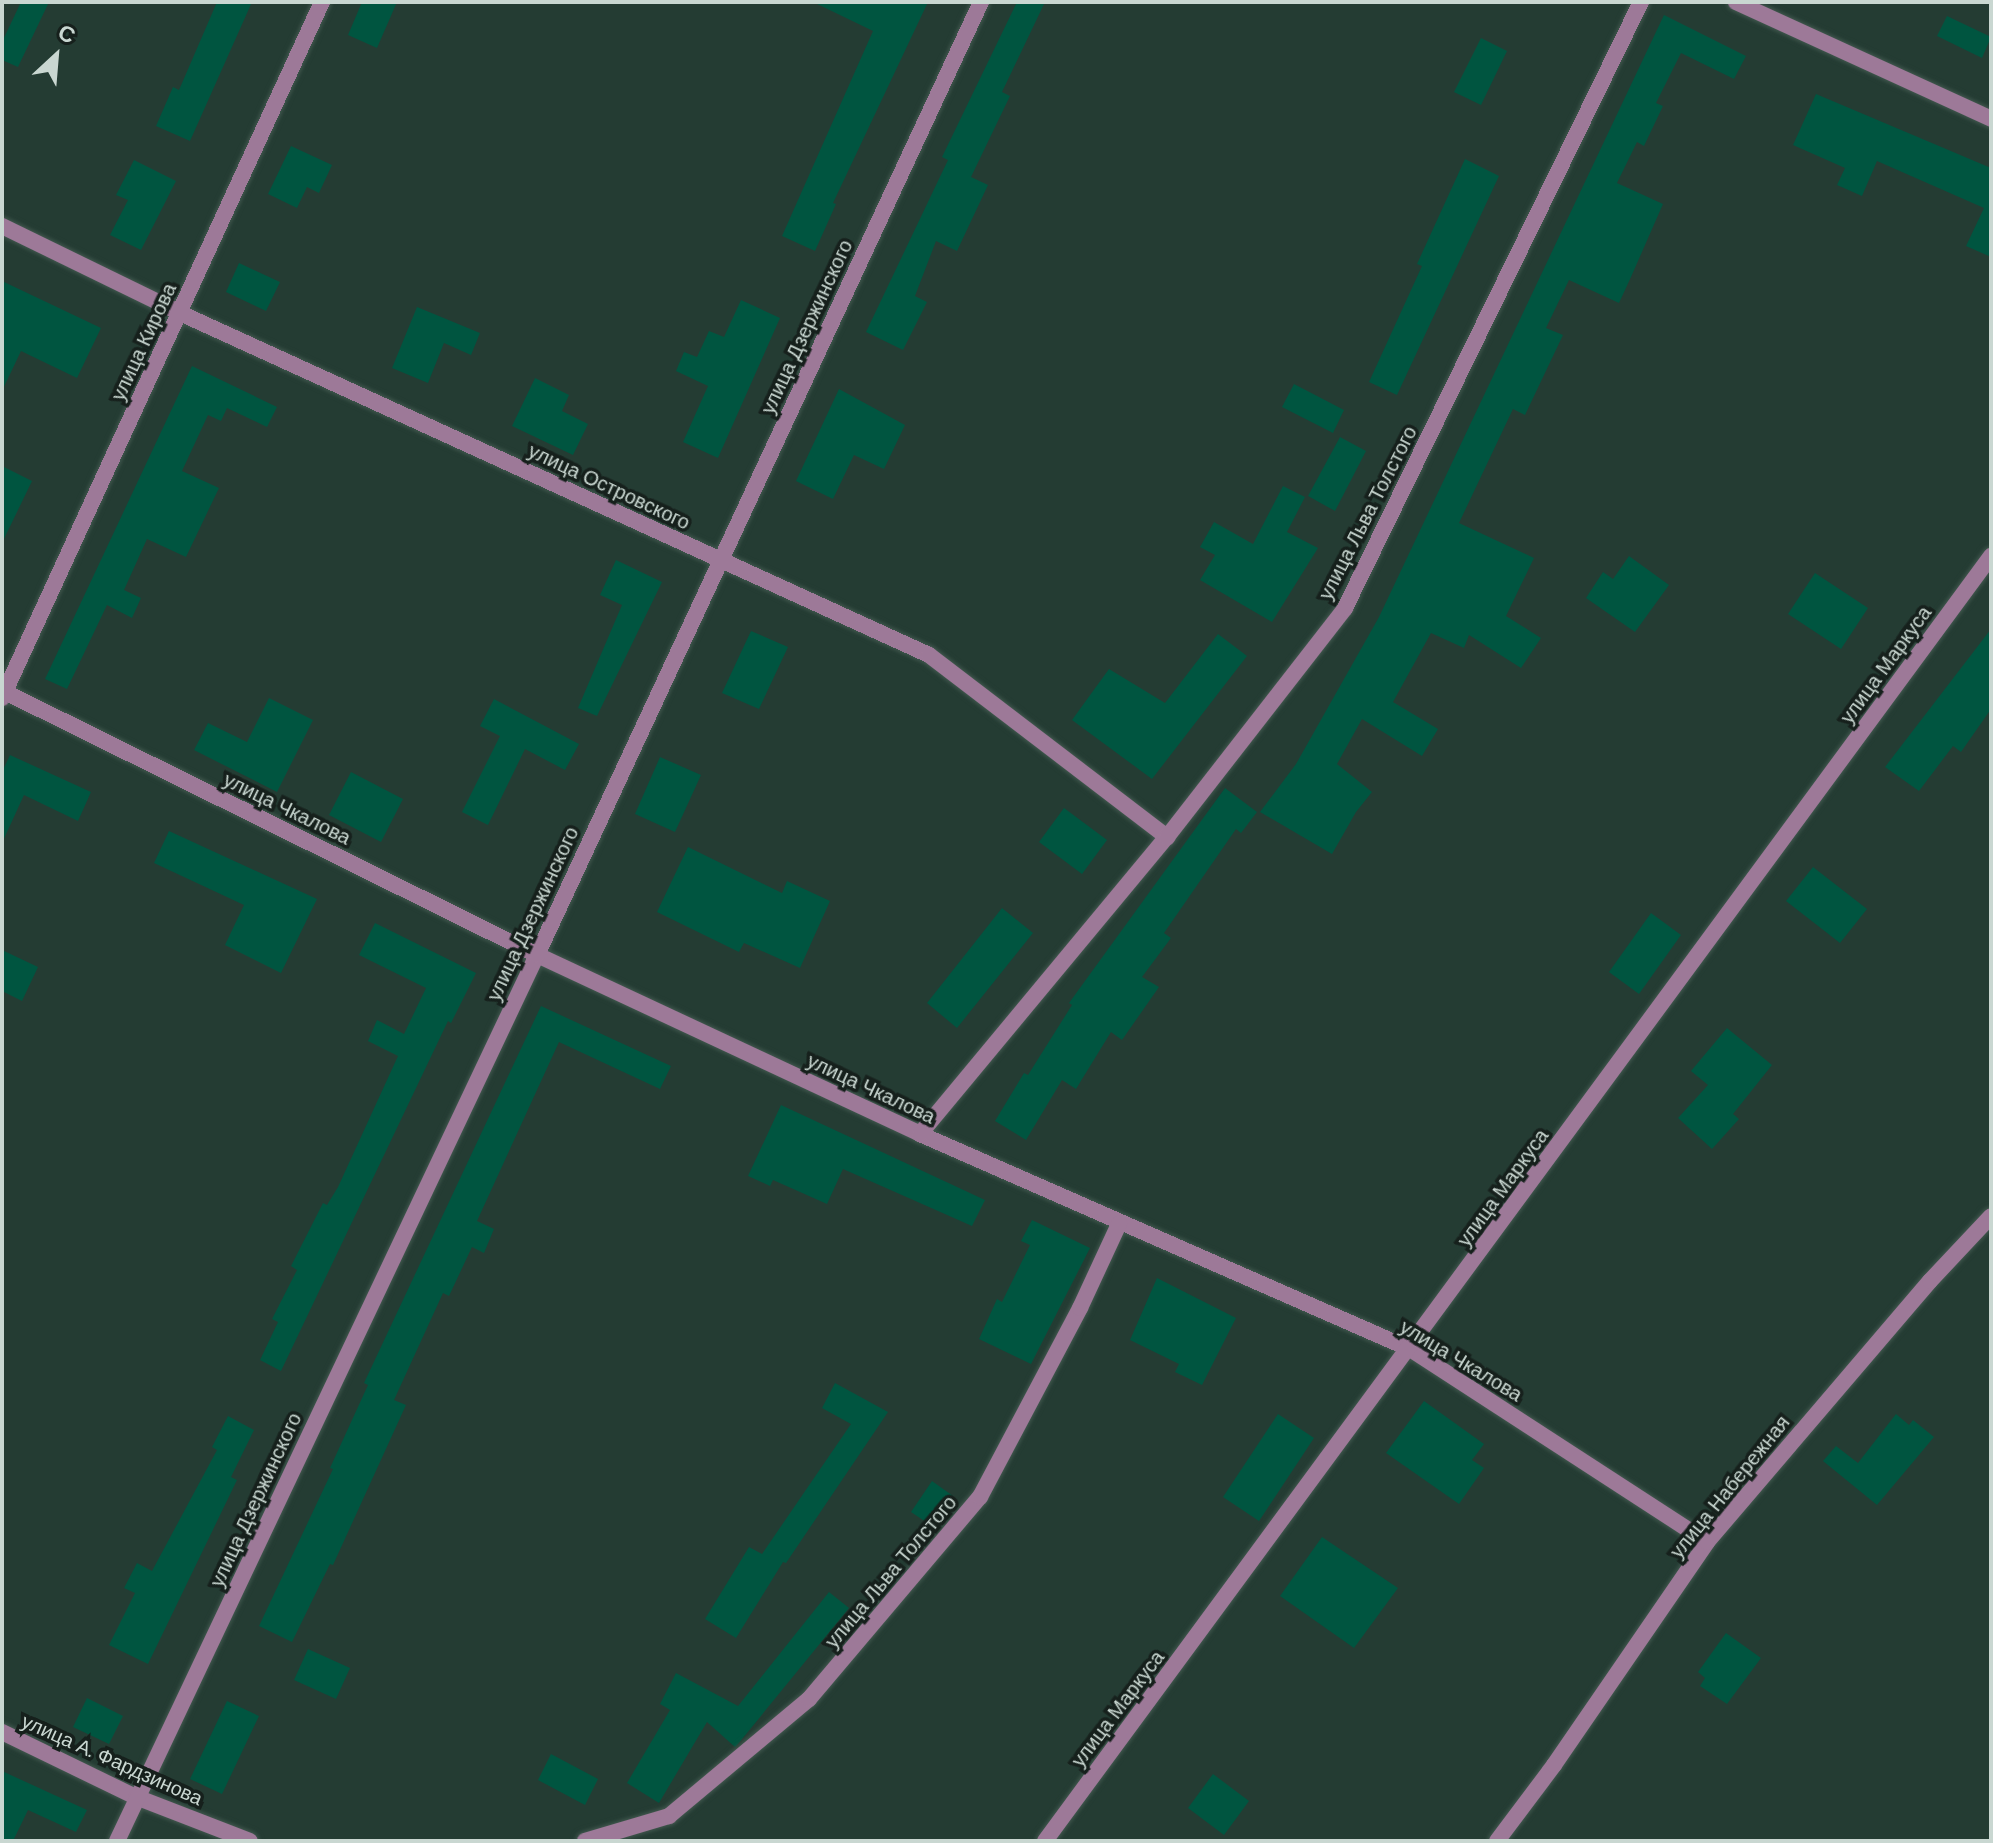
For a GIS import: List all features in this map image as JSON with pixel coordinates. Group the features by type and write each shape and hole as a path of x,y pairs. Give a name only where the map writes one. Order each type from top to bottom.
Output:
{"street":[{"name":"улица Кирова","path":"4,695 322,2"},
{"name":"улица Дзержинского","path":"117,1841 537,955 981,2"},
{"name":"улица Льва Толстого","path":"920,1134 1167,837 1345,608 1641,2"},
{"path":"1736,2 1991,119"},
{"name":"улица Островского","path":"2,226 180,313 929,655 1167,837"},
{"name":"улица Маркуса","path":"1045,1841 1991,556"},
{"name":"улица Чкалова","path":"4,695 537,955 920,1134 1119,1224 1410,1349 1707,1542"},
{"name":"улица Набережная","path":"1497,1841 1554,1765 1707,1542 1930,1281 1991,1216"},
{"name":"улица Льва Толстого","path":"585,1841 669,1816 809,1699 980,1497 1080,1308 1119,1224"},
{"name":"улица А. Фардзинова","path":"2,1732 136,1797 250,1841"}],"building":[{"path":"21,2 49,2 18,67 2,60 2,42"},
{"path":"217,2 252,2 190,141 156,126 173,87 179,90"},
{"path":"362,2 397,2 377,48 348,35"},
{"path":"813,2 928,2 833,203 836,204 815,251 782,236 873,31"},
{"path":"1017,2 1045,2 1002,92 1010,96 971,177 988,185 957,251 936,241 915,296 927,302 903,350 866,332 948,160 942,157"},
{"path":"1664,15 1746,56 1734,79 1681,53 1656,103 1663,106 1644,146 1637,142 1617,183 1663,204 1619,303 1569,280 1546,328 1563,335 1525,415 1513,409 1459,523 1534,558 1506,616 1541,638 1521,668 1469,635 1464,648 1431,633 1393,702 1438,729 1422,756 1362,719 1337,764 1372,792 1356,812 1332,854 1260,812 1296,764 1379,617"},
{"path":"1947,16 1991,37 1982,58 1937,36"},
{"path":"1481,38 1507,51 1481,105 1454,92"},
{"path":"1816,94 1991,168 1991,257 1966,246 1984,208 1877,161 1862,196 1837,185 1845,168 1793,145"},
{"path":"291,146 332,165 319,193 307,187 297,208 268,194"},
{"path":"1465,159 1499,176 1397,395 1369,382 1422,266 1417,264"},
{"path":"134,160 176,181 141,250 110,235 128,200 116,195"},
{"path":"239,263 280,282 266,311 226,292"},
{"path":"2,281 101,328 77,378 21,351 2,391"},
{"path":"741,300 780,318 718,458 683,442 708,386 676,371 684,352 697,357 709,331 724,337"},
{"path":"417,307 480,333 471,355 444,343 428,383 392,368"},
{"path":"192,366 277,407 267,427 227,408 221,421 208,415 182,471 219,488 186,557 147,539 124,590 141,598 132,618 107,605 67,689 45,679"},
{"path":"535,378 569,395 562,411 588,424 573,455 512,426"},
{"path":"1294,384 1344,410 1333,433 1282,407"},
{"path":"839,389 905,425 884,469 854,455 833,499 796,481"},
{"path":"1340,437 1366,451 1335,511 1308,496"},
{"path":"2,466 32,481 2,543"},
{"path":"1283,486 1305,497 1287,532 1318,548 1272,622 1200,580 1215,555 1200,547 1214,522 1253,544"},
{"path":"1629,556 1669,585 1635,632 1586,598 1603,572 1613,579"},
{"path":"616,560 662,582 597,716 578,708 622,605 600,595"},
{"path":"1815,573 1868,608 1841,649 1788,614"},
{"path":"1991,629 1991,709 1961,752 1953,746 1919,791 1885,767"},
{"path":"751,631 788,647 759,709 722,693"},
{"path":"1218,634 1247,656 1152,779 1072,720 1109,669 1165,703"},
{"path":"269,698 313,720 277,792 194,750 208,723 247,742"},
{"path":"494,699 579,744 565,770 525,749 488,825 462,812 500,736 480,726"},
{"path":"10,755 91,792 78,821 24,795 2,843 2,772"},
{"path":"660,757 701,775 675,832 635,814"},
{"path":"351,772 403,799 381,842 329,815"},
{"path":"1225,788 1257,812 1241,833 1236,829 1164,933 1171,938 1142,977 1159,987 1122,1040 1111,1032 1076,1089 1062,1080 1026,1140 995,1121 1072,1005 1069,1003"},
{"path":"1064,808 1107,840 1082,874 1039,842"},
{"path":"169,831 317,899 281,973 225,945 244,905 154,863"},
{"path":"688,847 782,893 787,881 830,901 800,968 744,943 739,952 657,912"},
{"path":"1813,867 1867,909 1840,943 1786,901"},
{"path":"1002,908 1033,933 957,1028 927,1003"},
{"path":"1651,913 1681,935 1639,994 1609,972"},
{"path":"375,923 476,973 451,1023 448,1021 281,1371 260,1360 278,1322 272,1319 297,1270 291,1266 323,1203 327,1205 338,1187 398,1056 368,1041 377,1020 404,1034 426,988 359,955"},
{"path":"2,950 38,967 22,1001 2,991"},
{"path":"541,1006 671,1066 660,1089 559,1042 477,1221 494,1229 484,1253 472,1247 449,1296 443,1293 394,1400 406,1405 333,1565 330,1564 292,1642 259,1626 333,1469 330,1468 368,1385 364,1383"},
{"path":"1727,1028 1772,1065 1733,1114 1739,1119 1712,1149 1678,1118 1708,1085 1691,1071"},
{"path":"781,1105 985,1200 972,1226 843,1169 827,1204 773,1180 770,1186 748,1176"},
{"path":"1032,1220 1090,1248 1031,1364 979,1339 997,1299 1002,1302 1030,1245 1021,1241"},
{"path":"1157,1278 1236,1318 1202,1385 1175,1372 1179,1364 1130,1340"},
{"path":"835,1383 888,1412 786,1563 783,1562 736,1638 705,1619 749,1547 762,1554 851,1424 822,1408"},
{"path":"1424,1401 1484,1444 1472,1460 1484,1468 1459,1504 1386,1453"},
{"path":"1278,1414 1314,1438 1259,1521 1223,1497"},
{"path":"1896,1414 1909,1425 1913,1420 1934,1437 1877,1505 1823,1461 1836,1446 1858,1463"},
{"path":"228,1416 254,1430 231,1477 237,1480 148,1664 109,1645 135,1593 124,1588 137,1563 152,1571 217,1450 212,1447"},
{"path":"932,1481 953,1496 932,1526 911,1512"},
{"path":"1322,1537 1398,1588 1354,1648 1280,1596"},
{"path":"829,1592 849,1608 735,1747 707,1722 659,1803 627,1783 670,1710 660,1704 676,1673 738,1706"},
{"path":"1726,1633 1761,1658 1727,1704 1700,1686 1705,1678 1698,1672"},
{"path":"308,1649 350,1668 336,1699 294,1680"},
{"path":"87,1698 123,1716 109,1744 73,1727"},
{"path":"227,1701 259,1716 222,1794 190,1779"},
{"path":"551,1754 598,1779 585,1805 538,1780"},
{"path":"2,1771 87,1810 76,1832 28,1810 13,1841 2,1841"},
{"path":"1213,1774 1249,1801 1224,1835 1188,1808"}]}
